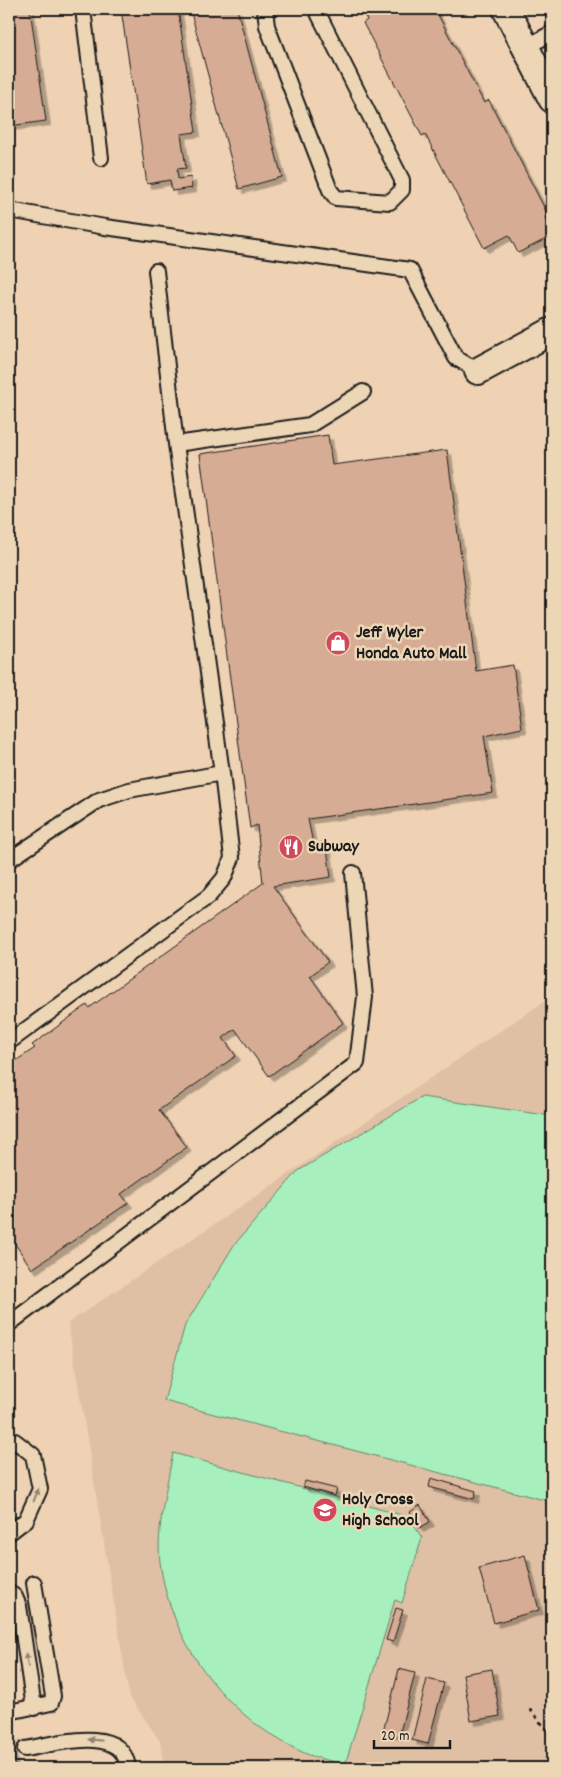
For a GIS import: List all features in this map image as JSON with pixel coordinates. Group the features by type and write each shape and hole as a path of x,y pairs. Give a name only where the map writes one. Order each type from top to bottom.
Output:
{"street":[{"path":"506,9 552,99"},
{"path":"478,371 552,331"}],"lane":[{"path":"83,9 101,158"},
{"path":"265,9 267,26 330,190 336,198 390,202 402,190 402,180 316,9"},
{"path":"526,47 552,33"},
{"path":"9,210 105,227 410,270 456,358 478,371"},
{"path":"9,1042 209,896 224,878 232,858 176,444 156,271"},
{"path":"176,444 310,425 363,392"},
{"path":"9,860 100,800 129,790 222,774"},
{"path":"9,1324 357,1063 365,997 353,873"},
{"path":"9,1442 15,1441 33,1455 40,1489 26,1520 9,1533"},
{"path":"9,1712 51,1703 53,1696 34,1583"},
{"path":"9,1592 15,1597 19,1606 34,1708"},
{"path":"25,1749 95,1738 117,1746 127,1762 128,1768"}],"path":[{"path":"530,1709 552,1737"}],"shaded area":[{"name":"Holy Cross High School","path":"552,996 552,1768 164,1768 160,1741 129,1696 68,1323"}],"green space":[{"path":"422,1097 552,1116 552,1502 164,1401 185,1325 234,1245 298,1171"},
{"path":"173,1453 409,1517 422,1538 402,1603 395,1600 345,1765 309,1755 281,1741 254,1723 230,1702 209,1678 191,1652 177,1623 166,1593 160,1562 161,1522"}],"building":[{"path":"9,9 30,9 46,121 9,126"},
{"path":"121,9 178,9 196,132 181,134 186,168 177,169 178,179 191,177 192,188 172,191 170,180 147,184"},
{"path":"190,9 237,9 282,177 239,189"},
{"path":"361,9 435,9 484,103 489,100 548,215 545,217 552,230 552,236 518,253 509,235 484,248 425,134 422,136 363,23 367,20"},
{"path":"328,435 332,465 447,450 476,671 513,665 522,728 484,736 493,793 308,819 313,844 326,842 331,877 273,886 328,962 310,976 343,1023 269,1076 235,1029 223,1038 236,1056 159,1110 187,1147 121,1194 128,1203 32,1269 9,1235 9,1062 12,1060 14,1062 35,1048 32,1045 87,1005 89,1008 263,883 257,825 250,828 200,454"},
{"path":"431,1478 476,1491 474,1499 429,1487"},
{"path":"305,1481 337,1489 335,1496 303,1487"},
{"path":"420,1505 430,1522 419,1528 410,1512"},
{"path":"525,1555 539,1610 494,1623 479,1568"},
{"path":"396,1608 403,1610 393,1642 386,1640"},
{"path":"399,1669 415,1673 399,1736 383,1732"},
{"path":"492,1669 500,1716 471,1721 463,1674"},
{"path":"427,1679 444,1683 428,1744 412,1740"},
{"path":"10,1739 15,1768 9,1768"}],"place":[{"name":"Jeff Wyler Honda Auto Mall","path":"338,643"},
{"name":"Subway","path":"291,847"},
{"name":"Holy Cross High School","path":"325,1510"}]}
